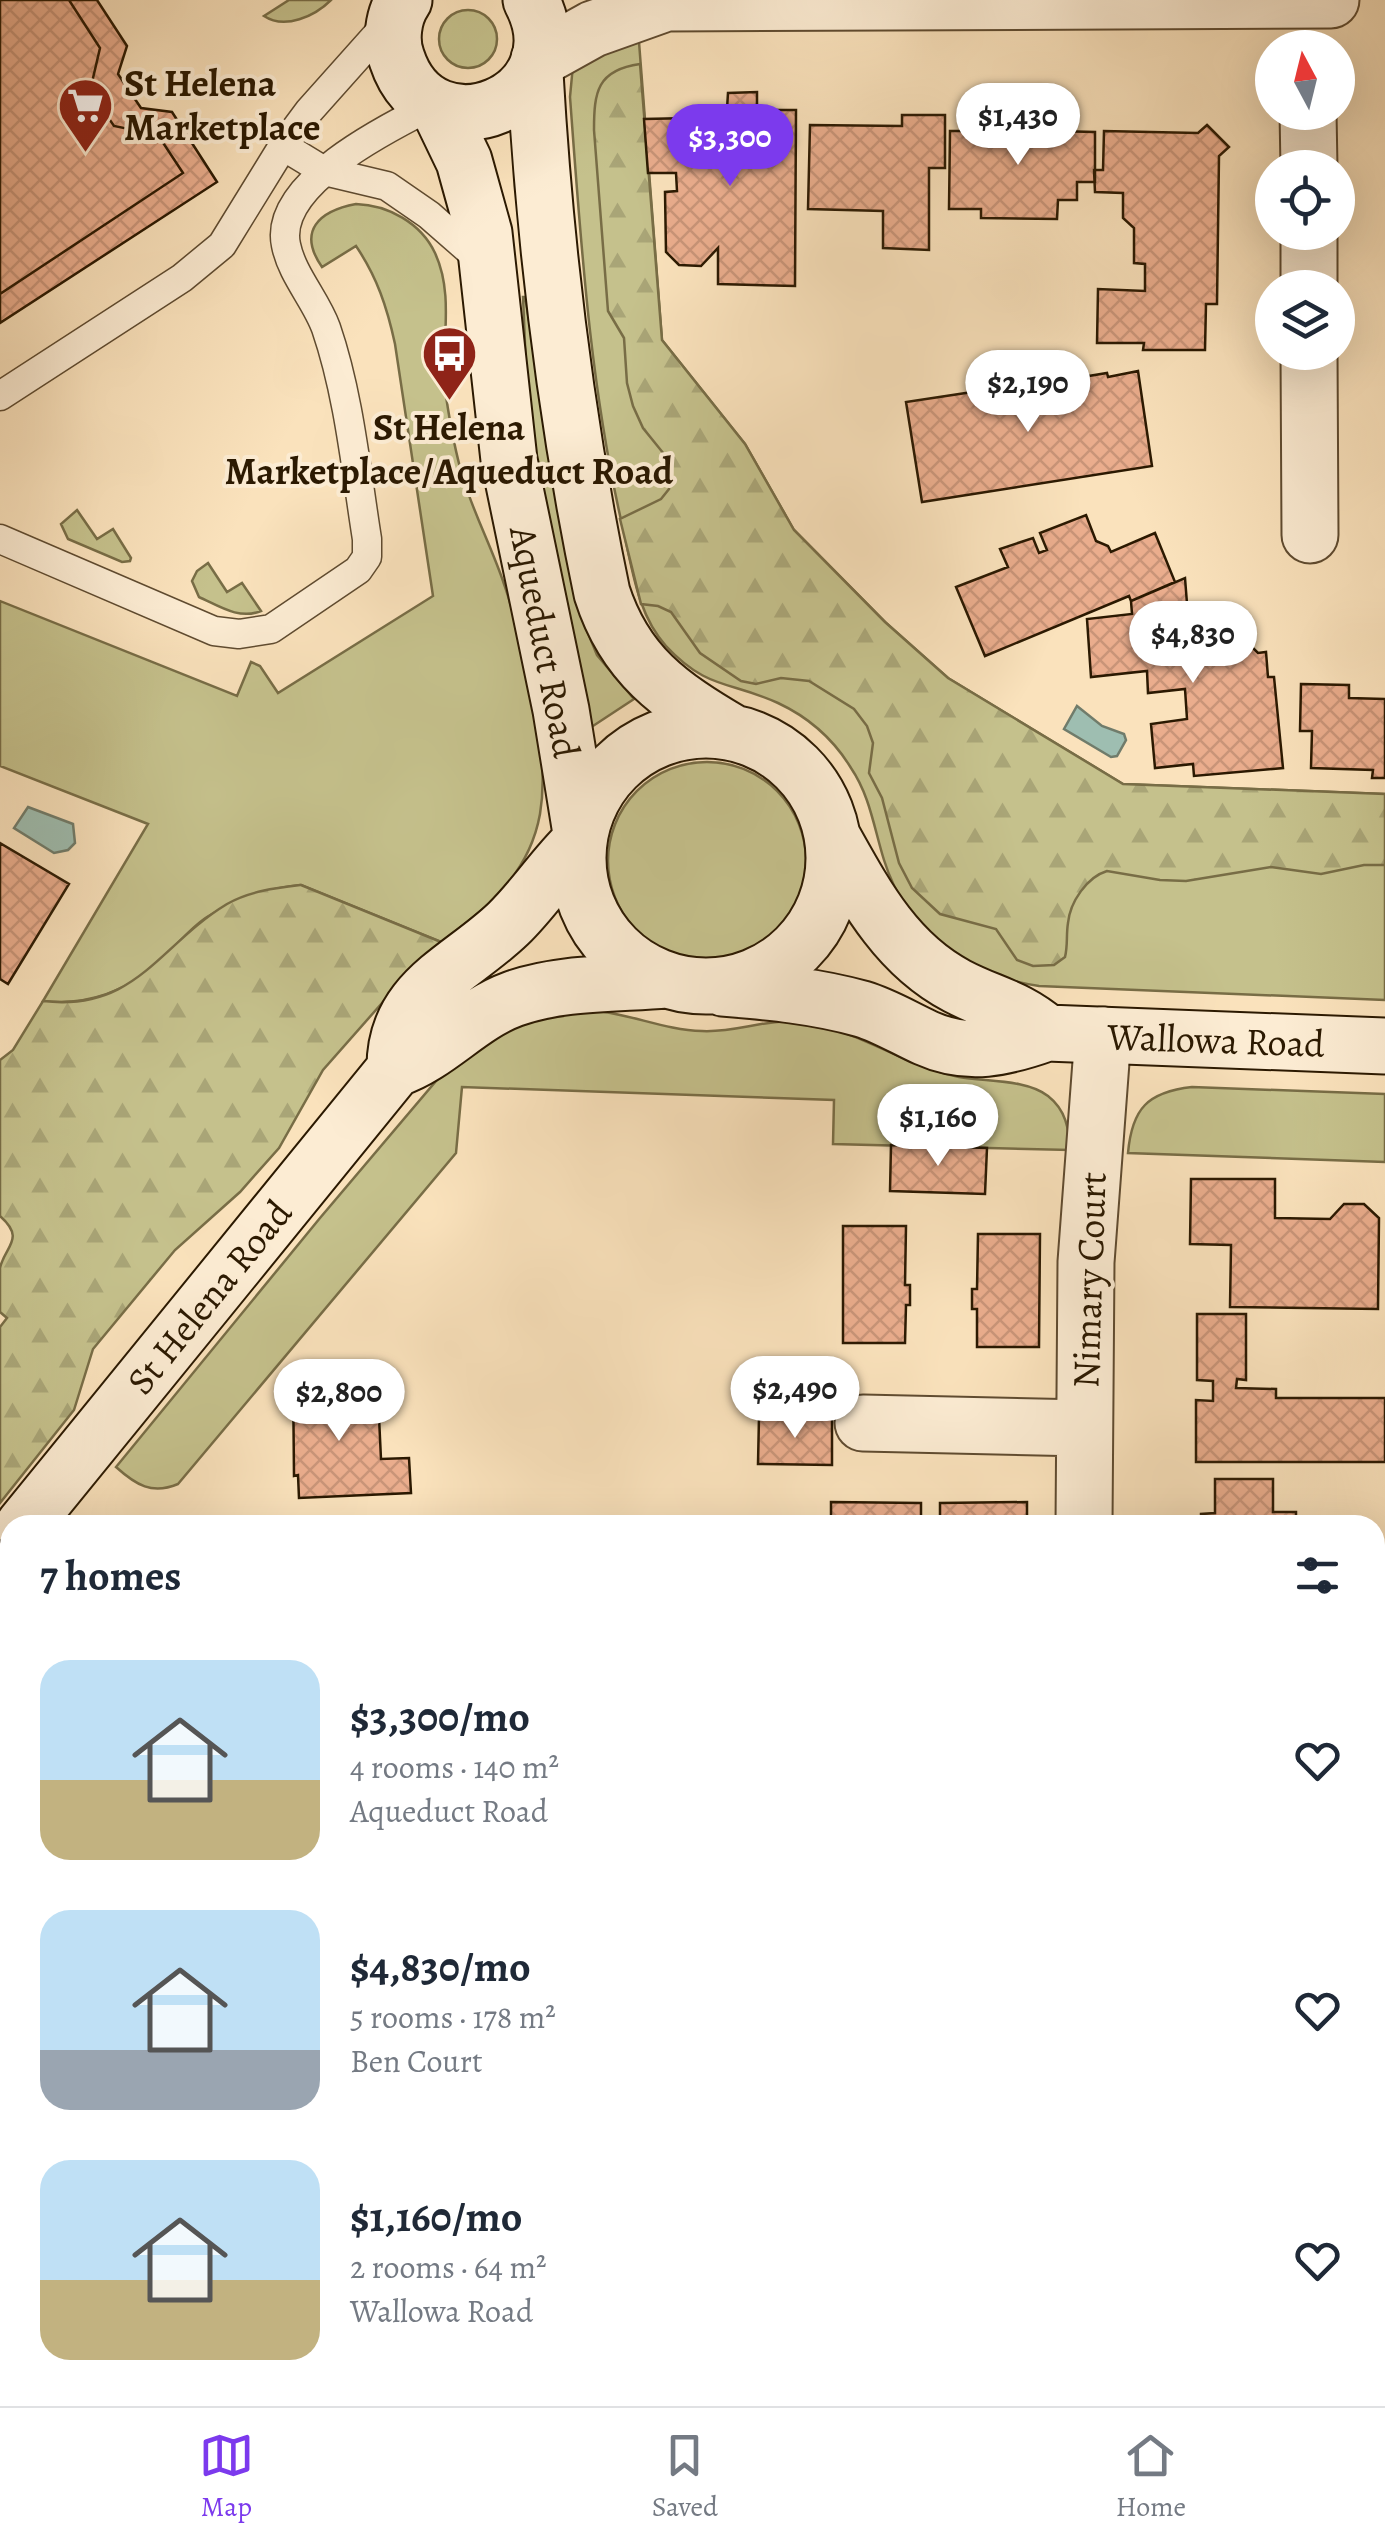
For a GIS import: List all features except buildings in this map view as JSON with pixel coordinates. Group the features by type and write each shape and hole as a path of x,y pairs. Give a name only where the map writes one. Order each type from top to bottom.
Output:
{"main road":[{"name":"Aqueduct Road","path":"531,0 542,36 537,66 543,186 560,341 602,593 612,622 643,669 686,704 733,733"},
{"path":"436,106 460,113 482,112 504,104 522,91 537,66 593,30 662,2 1316,17"},
{"name":"Aqueduct Road","path":"401,4 394,52 401,73 415,91 436,106 476,194 510,460 561,710 580,835"},
{"path":"1309,370 1310,535"},
{"path":"704,730 733,733 774,749 806,778 823,806 834,863 822,911 810,933 783,959 750,978 683,983 642,970 602,934 580,888 580,835 602,782 622,761 647,744 674,734 704,730"},
{"name":"St Helena Road","path":"395,1069 398,1031 425,991 507,924 580,835"},
{"path":"832,838 867,900 895,937 921,962 957,986 1012,1008 1046,1033"},
{"name":"St Helena Road","path":"32,1515 395,1069 416,1062 463,1027 513,999 567,988 683,983"},
{"name":"Wallowa Road","path":"683,983 815,998 868,1011 940,1044 958,1048 982,1050 1014,1045 1046,1033 1385,1046"},
{"name":"Nimary Court","path":"1084,1515 1089,1190 1103,1036"},
{"path":"863,1423 1084,1428"}],"lane":[{"path":"0,396 207,260 230,232 310,110 401,4"},
{"path":"0,539 214,631 239,634 270,629 358,570 367,557 352,443 325,325 288,252 285,228 300,197 324,171 382,131 436,106"},
{"path":"284,146 324,171 386,186 429,215 488,266"}],"green space":[{"path":"289,0 331,0 299,19 281,22 264,16"},
{"path":"468,10 489,18 497,39 489,60 468,68 447,60 439,39 447,18"},
{"path":"638,29 662,340 745,444 794,530 885,622 948,678 1123,784 1385,794 1385,1000 1039,986 988,972 943,946 907,908 884,860 863,790 828,739 800,715 778,703 707,678 666,646 643,607 612,479 588,316 570,97 573,65"},
{"path":"640,64 662,340 745,444 794,530 885,622 948,678 1123,784 1385,794 1385,865 1321,874 1271,867 1186,881 1107,871 1086,885 1076,899 1069,915 1065,957 1054,965 1033,966 1017,960 996,929 940,914 912,888 899,863 882,798 869,773 873,743 867,726 854,709 809,681 741,681 700,653 671,612 641,604 620,519 661,499 669,489 670,476 664,454 643,428 633,406 624,338 608,311 594,130 595,104 601,85 615,72"},
{"path":"356,204 391,212 412,225 429,242 441,270 446,306 444,378 455,447 467,491 508,596 536,719 543,782 535,836 504,888 441,942 301,885 288,886 241,899 207,917 150,970 122,988 76,1001 43,1001 148,824 0,766 0,601 237,696 251,662 260,666 278,693 433,596 395,344 385,305 356,246 322,267 312,243 312,233 322,218"},
{"path":"523,297 579,611 597,655 634,699 593,726 589,725 528,414"},
{"path":"77,510 97,539 113,529 130,561 122,562 68,539 61,524"},
{"path":"208,563 227,592 242,583 261,611 237,613 199,597 192,581"},
{"path":"707,762 745,770 777,791 798,823 806,861 798,899 777,931 745,952 707,960 669,952 637,931 616,899 608,861 616,823 637,791 669,770"},
{"path":"301,885 441,942 412,969 323,1070 279,1148 240,1192 175,1250 93,1349 74,1410 0,1503 0,1327 7,1318 0,1312 0,1268 13,1237 0,1216 0,1060 13,1050 43,1001 75,1002 124,986 227,904 254,893"},
{"path":"597,1011 702,1031 776,1022 822,1026 939,1072 1039,1091 1063,1114 1070,1150 833,1144 834,1100 462,1087 456,1153 178,1484 152,1488 130,1479 116,1467 442,1074 522,1018"},
{"path":"1192,1087 1385,1094 1385,1162 1128,1153 1134,1124 1145,1105 1164,1093"}],"shaded area":[{"path":"1077,706 1102,726 1124,734 1126,740 1117,756 1111,757 1064,729"},
{"path":"28,807 73,824 75,843 68,850 54,853 14,828"}],"place":[{"name":"St Helena Marketplace","path":"85,154"},
{"name":"St Helena Marketplace/Aqueduct Road","path":"449,403"}]}
